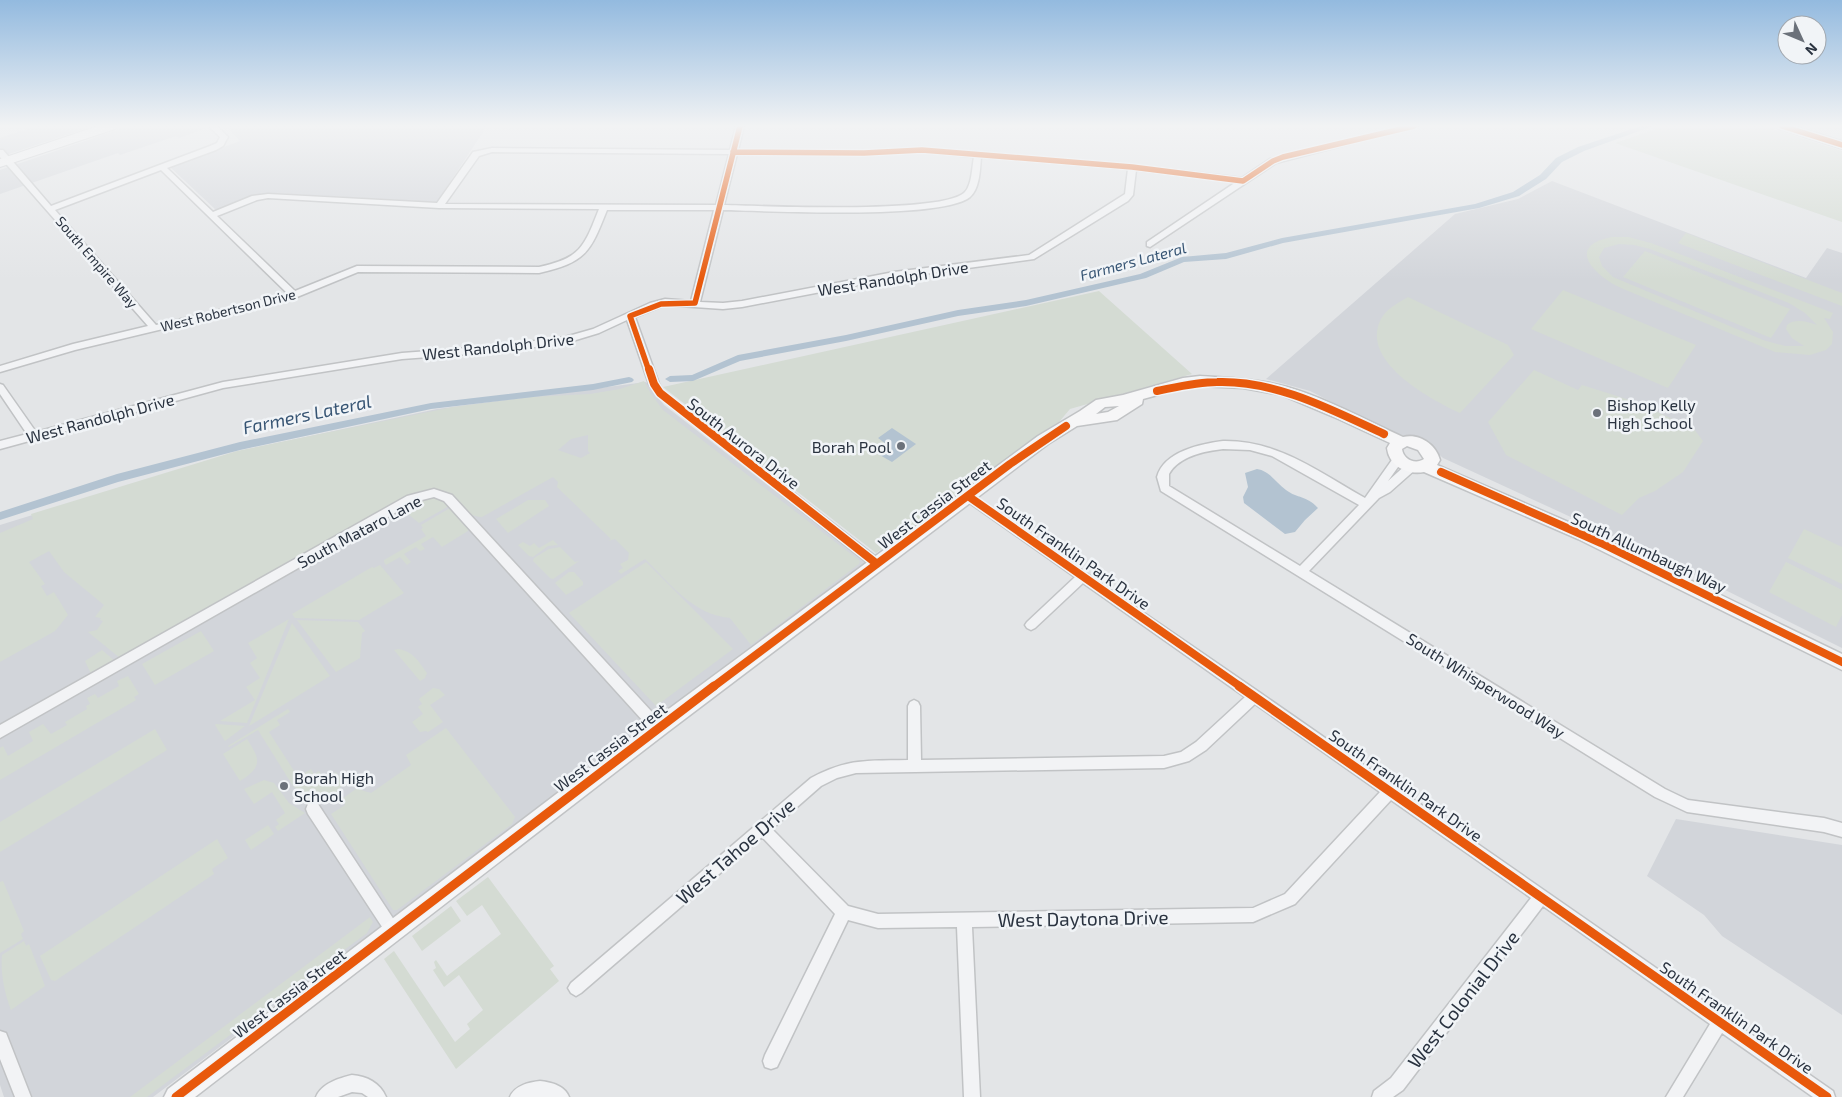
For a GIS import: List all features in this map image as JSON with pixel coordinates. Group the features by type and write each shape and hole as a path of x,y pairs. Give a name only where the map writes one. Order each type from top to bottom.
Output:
{"street":[{"name":"South Empire Way","path":"20,177 154,328"},
{"path":"50,209 135,177"},
{"path":"173,177 294,295"},
{"path":"439,206 459,177"},
{"path":"695,303 727,177"},
{"path":"213,215 255,198 268,196 439,206 885,210 946,203 963,198 971,190 974,177"},
{"name":"West Randolph Drive","path":"0,445 223,385 402,356 496,349 566,340 596,332 653,305 665,302 723,306 742,304 894,275 1032,257 1125,199 1129,194 1131,177"},
{"path":"1213,177 1243,181"},
{"path":"1150,244 1249,177"},
{"name":"West Robertson Drive","path":"0,370 73,347 294,295 357,269 539,270 556,267 571,262 588,248 604,208"},
{"name":"South Aurora Drive","path":"630,316 654,384 660,393 877,564"},
{"name":"South Allumbaugh Way","path":"1066,426 1112,416 1130,404 1157,391 1183,383 1200,381 1250,384 1285,391 1331,411 1410,457 1672,577 1842,662"},
{"path":"0,387 34,436"},
{"name":"West Cassia Street","path":"176,1097 658,728 1037,444 1066,426"},
{"name":"South Whisperwood Way","path":"1367,504 1276,453 1256,448 1228,445 1187,453 1170,464 1162,473 1162,481 1165,488 1660,792 1687,806 1824,825 1842,830"},
{"path":"1302,572 1375,495 1386,489 1410,457"},
{"name":"South Mataro Lane","path":"0,732 411,499 434,493 448,498 658,728"},
{"name":"South Franklin Park Drive","path":"968,496 1827,1097"},
{"path":"1030,625 1083,576"},
{"name":"West Tahoe Drive","path":"576,988 816,782 835,772 856,767 1164,762 1184,757 1200,746 1255,696"},
{"path":"914,706 915,766"},
{"name":"West Daytona Drive","path":"844,912 878,921 1253,915 1290,899 1390,791"},
{"path":"312,809 393,931"},
{"path":"762,828 844,912 771,1061"},
{"name":"West Colonial Drive","path":"1380,1097 1398,1084 1541,897"},
{"path":"964,920 972,1097"},
{"path":"1674,1097 1720,1022"},
{"path":"0,1039 23,1097"},
{"path":"324,1097 335,1088 356,1083 366,1085 374,1090 378,1097"},
{"path":"518,1097 526,1092 538,1089 551,1090 561,1097"}],"shaded area":[{"path":"0,177 48,177 0,194"},
{"path":"181,177 453,177 437,202 273,193 253,196 216,210"},
{"path":"1713,177 1842,177 1842,222"},
{"name":"Bishop Kelly High School","path":"1552,181 1806,278 1827,248 1842,253 1842,648 1679,567 1443,458 1432,448 1410,436 1396,435 1310,391 1266,379 1455,214 1518,199"},
{"path":"1686,233 1842,293 1842,306 1678,243"},
{"path":"1612,237 1628,237 1651,243 1833,313 1830,319 1824,318 1833,332 1832,344 1826,350 1810,355 1775,352 1621,288 1602,276 1589,261 1587,254 1590,247 1598,241","holes":["1619,244 1650,249 1789,303 1805,313 1817,325 1798,321 1790,323 1786,329 1792,338 1804,346 1785,346 1763,340 1613,277 1602,266 1599,257 1604,248"]},
{"path":"1645,251 1790,309 1771,338 1623,277"},
{"path":"1563,290 1696,345 1668,388 1531,329"},
{"path":"1099,291 1192,374 1070,409 1059,422 876,553 663,387"},
{"path":"1408,297 1508,345 1514,355 1460,413 1416,388 1401,376 1388,364 1380,349 1377,335 1383,315"},
{"path":"1534,370 1578,390 1582,385 1636,402 1694,429 1703,441 1683,472 1655,491 1639,498 1622,515 1506,455 1488,422"},
{"path":"644,381 663,410 860,561 859,564 751,645 730,618 717,616 693,604 645,559 621,574 618,571 623,568 620,564 628,560 629,553 615,539 608,541 611,539 557,487 558,482 553,477 482,517 467,511 449,493 441,490 429,490 414,494 120,658 88,632 97,630 103,621 100,620 101,618 95,617 104,605 64,572 49,551 29,562 45,584 41,586 47,596 54,592 68,615 55,631 0,662 0,533 33,519 31,514 237,451 453,407 531,397 590,394 620,389","holes":["588,435 588,451 590,453 581,458 558,450 571,439"]},
{"name":"Borah High School","path":"646,382 664,405 867,562 153,1097 4,1097 0,1085 0,525 244,450 437,409"},
{"path":"432,497 441,499 449,506 419,523 402,509 419,499"},
{"path":"528,500 545,500 549,506 508,533 496,519"},
{"path":"450,508 468,528 468,531 442,547 433,537 421,544 425,549 420,551 416,547 404,554 411,562 407,565 400,557 386,565 384,560 426,536 421,529 423,528 421,525"},
{"path":"1804,529 1842,547 1842,584 1788,558"},
{"path":"553,540 558,545 548,546 533,557 529,556 518,545 523,542 530,546 534,543 539,548"},
{"path":"560,547 575,562 579,561 553,579 533,561 534,558 549,549"},
{"path":"646,562 733,649 656,706 569,613"},
{"path":"1786,562 1842,590 1842,615 1836,627 1769,592"},
{"path":"380,565 404,593 359,620 295,618 292,614 372,567"},
{"path":"569,572 574,572 583,582 583,585 566,595 555,583"},
{"path":"289,619 247,723 220,721 255,700 246,687 260,678 250,663 257,658 248,643"},
{"path":"297,620 358,622 365,631 362,633 360,658 336,672"},
{"path":"292,623 330,676 249,726"},
{"path":"201,631 214,651 155,685 142,664"},
{"path":"398,649 408,652 415,658 427,673 425,678 420,681 394,650"},
{"path":"102,650 115,661 91,674 85,661"},
{"path":"128,676 139,694 134,697 136,700 0,780 0,748 3,746 8,756 33,741 29,732 43,724 51,734 67,725 65,722 87,709 86,706 90,704 87,698 95,694 98,698 119,686 117,681"},
{"path":"433,688 439,689 445,695 430,705 443,722 428,732 420,732 412,722 423,714 418,707 422,704 419,699"},
{"path":"288,709 290,712 277,720 280,725 269,732 298,777 311,769 314,774 319,771 325,779 336,772 344,783 339,789 340,791 323,803 321,800 315,804 293,786 258,730 228,746"},
{"path":"216,724 245,726 225,741"},
{"path":"446,728 515,817 512,824 397,910 393,910 331,814 345,805 342,799 360,786 361,790 371,793 411,765 406,755"},
{"path":"155,729 167,750 0,852 0,822"},
{"path":"247,739 255,752 257,763 256,767 240,781 223,754"},
{"path":"264,780 274,783 289,803 305,813 278,831 275,827 279,824 276,820 285,813 272,792 254,804 244,789"},
{"path":"1676,819 1842,845 1842,1015 1722,936 1704,915 1647,876"},
{"path":"268,825 274,834 251,850 245,840"},
{"path":"217,839 228,858 212,869 214,874 55,981 51,980 40,956"},
{"path":"488,877 554,966 550,969 559,981 456,1069 384,959 394,951 455,1042 470,1029 467,1024 483,1010 459,975 444,987 433,970 436,968 434,962 436,960 447,976 501,934 482,905 467,916 456,901"},
{"path":"3,881 24,931 21,934 23,939 0,953 0,882"},
{"path":"451,906 461,921 422,951 412,936"},
{"path":"370,917 373,922 367,933 266,1008 262,1008 254,1017 147,1097 130,1097"},
{"path":"24,941 26,946 29,944 45,986 11,1010 4,983 2,955"}],"water":[{"name":"Borah Pool","path":"892,428 916,444 892,462 878,454 890,447 878,438"},
{"path":"1257,469 1269,475 1290,493 1310,501 1318,508 1295,532 1285,534 1244,503 1243,497 1248,487 1245,473"}],"waterway":[{"name":"Farmers Lateral","path":"670,379 693,378 738,358 846,338 958,313 1026,303 1143,276 1182,260 1226,256 1282,241 1476,206 1516,194 1543,177"},
{"name":"Farmers Lateral","path":"0,516 117,478 240,446 431,406 593,387 629,380"}],"cycle path":[{"path":"727,177 695,303 677,302 661,304 630,316 654,384 660,393 877,564"},
{"path":"1213,177 1243,181 1249,177"},
{"path":"1157,391 1189,384 1247,383 1301,397 1384,434"},
{"path":"176,1097 658,728 1010,464 1066,426"},
{"path":"1441,472 1601,543 1842,662"},
{"path":"968,496 1827,1097"}],"place":[{"name":"Bishop Kelly High School","path":"1597,413"},
{"name":"Borah Pool","path":"901,446"},
{"name":"Borah High School","path":"284,786"}]}
